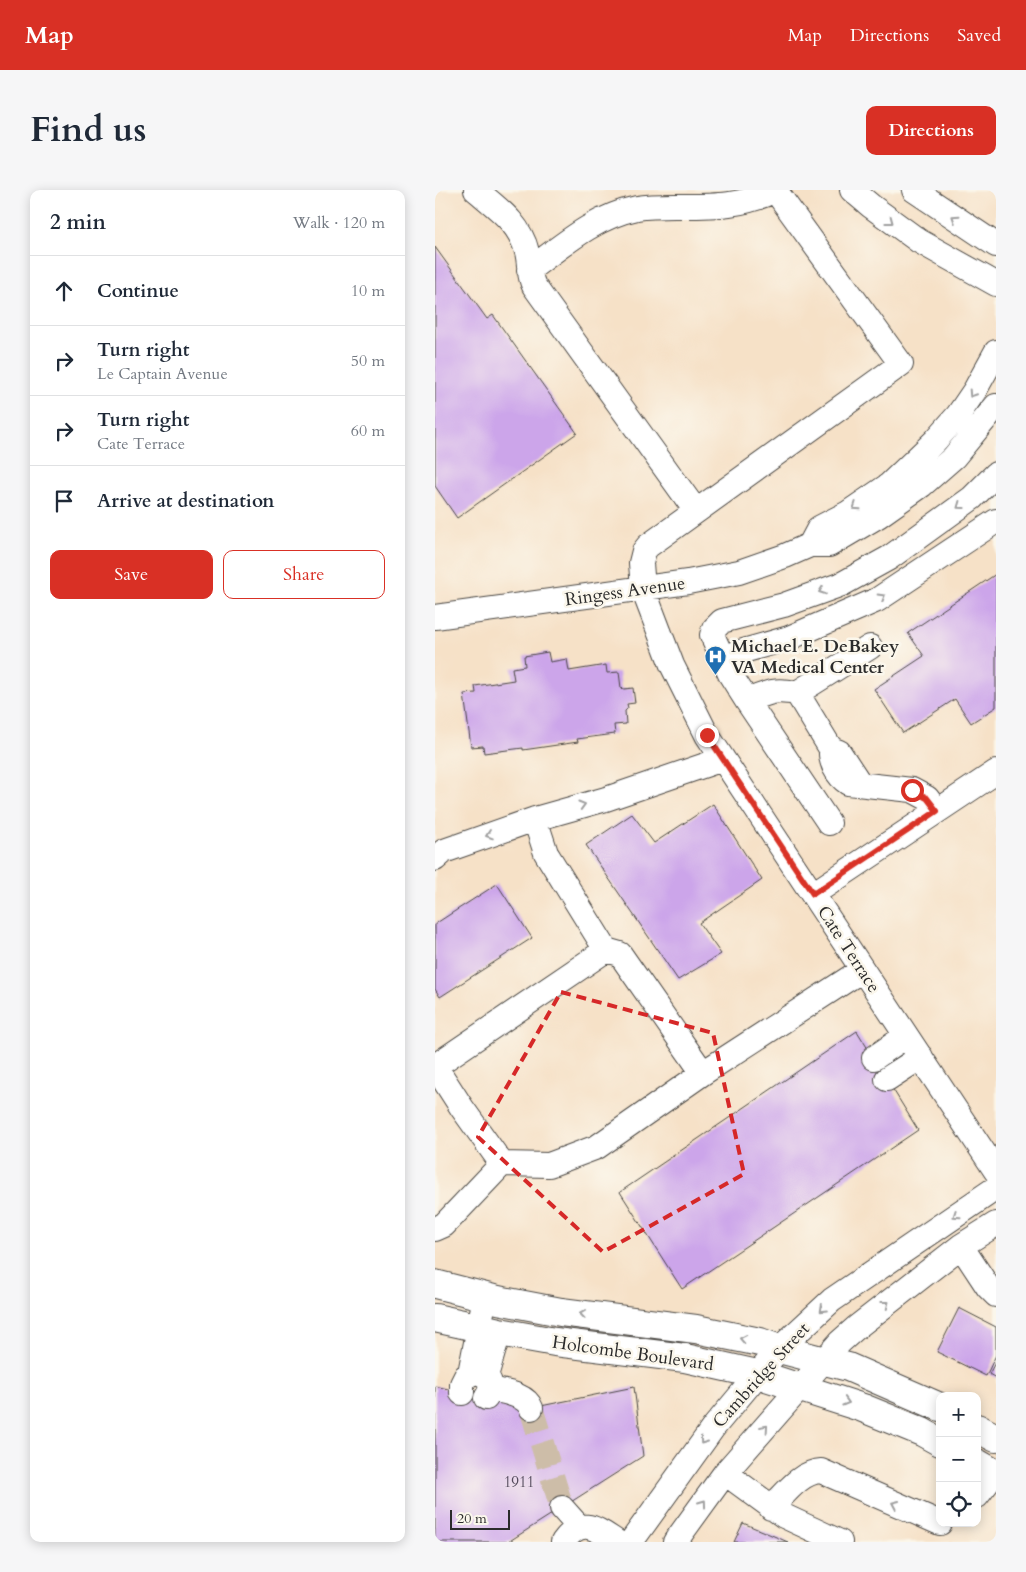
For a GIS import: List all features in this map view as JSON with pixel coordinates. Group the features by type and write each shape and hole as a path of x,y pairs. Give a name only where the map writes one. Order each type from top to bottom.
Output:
{"main road":[{"name":"Holcombe Boulevard","path":"435,1284 485,1297 561,1312 696,1329 760,1342 779,1349 848,1367 936,1405"},
{"name":"Holcombe Boulevard","path":"435,1318 555,1342 685,1358 757,1374 800,1386 863,1408 922,1432 936,1440"},
{"path":"981,1430 996,1438"},
{"path":"981,1465 996,1473"}],"street":[{"path":"476,190 502,211 516,228 526,247 530,279 534,286 696,511 901,364 775,190 758,198 727,205 649,206 618,213 582,230 529,270"},
{"path":"853,190 919,242 996,284"},
{"path":"914,190 996,244"},
{"path":"810,545 819,528 848,513 889,485 935,441 958,415 975,390 996,352"},
{"name":"Ringess Avenue","path":"435,617 688,582 739,572 810,545 829,545 878,516 922,485 954,457 996,406"},
{"path":"829,823 747,701 722,657 712,635 714,629 722,621 784,605 842,584 889,558 972,498 996,474"},
{"name":"Cate Terrace","path":"696,511 655,540 644,551 641,563 643,589 671,665 707,735 996,1171"},
{"path":"722,657 789,638 877,600 996,521"},
{"path":"747,701 769,692 780,690 797,693 870,647"},
{"path":"797,693 831,749 839,752 859,784 912,790 927,798 937,811"},
{"path":"435,858 444,851 535,819 607,799 723,759"},
{"path":"813,894 996,772"},
{"path":"535,819 546,853 606,950 619,954 703,1073"},
{"path":"502,1164 435,1066 606,950"},
{"path":"435,1229 445,1225 502,1164 549,1165 597,1147 703,1073 862,970"},
{"path":"881,1069 914,1047"},
{"name":"Cambridge Street","path":"631,1542 713,1428 779,1349 832,1300 996,1188"},
{"name":"Cambridge Street","path":"675,1542 725,1473 800,1386 857,1327 961,1246 996,1224"},
{"path":"961,1246 988,1287 996,1295"},
{"path":"485,1297 489,1330 479,1386 516,1395 529,1404 531,1408"},
{"path":"771,1508 804,1475 812,1471 821,1471 945,1528"},
{"path":"725,1473 783,1516 840,1542"},
{"path":"981,1491 996,1473"},
{"path":"562,1508 571,1535 585,1526 594,1528 617,1542"}],"highlighted area":[{"path":"561,992 713,1033 744,1174 603,1252 478,1137"}],"building":[{"path":"435,247 487,319 493,315 577,433 457,518 435,486"},
{"path":"996,574 996,707 971,723 955,699 903,733 874,689 924,656 908,633"},
{"path":"548,652 550,662 567,659 569,671 606,665 607,673 619,672 621,688 633,688 635,703 627,704 628,708 625,711 626,724 614,725 615,734 577,739 578,742 523,750 523,748 484,753 483,746 471,747 464,694 476,693 475,686 514,680 512,668 525,666 524,656"},
{"path":"713,804 762,880 699,923 721,954 678,980 586,845 632,814 654,843"},
{"path":"497,884 532,938 440,997 435,989 435,924"},
{"path":"857,1031 918,1130 682,1289 620,1192"},
{"path":"959,1308 996,1327 996,1355 986,1376 937,1352"},
{"path":"996,1361 996,1378 989,1374"},
{"path":"435,1386 531,1408 634,1387 643,1456 508,1542 435,1542"},
{"path":"743,1523 788,1542 734,1542"}],"tunnel":[{"path":"531,1408 562,1508"}],"place":[{"name":"Michael E. DeBakey VA Medical Center","path":"715,675"}],"route":[{"path":"707,735 813,894 937,811 927,798 912,790"}]}
